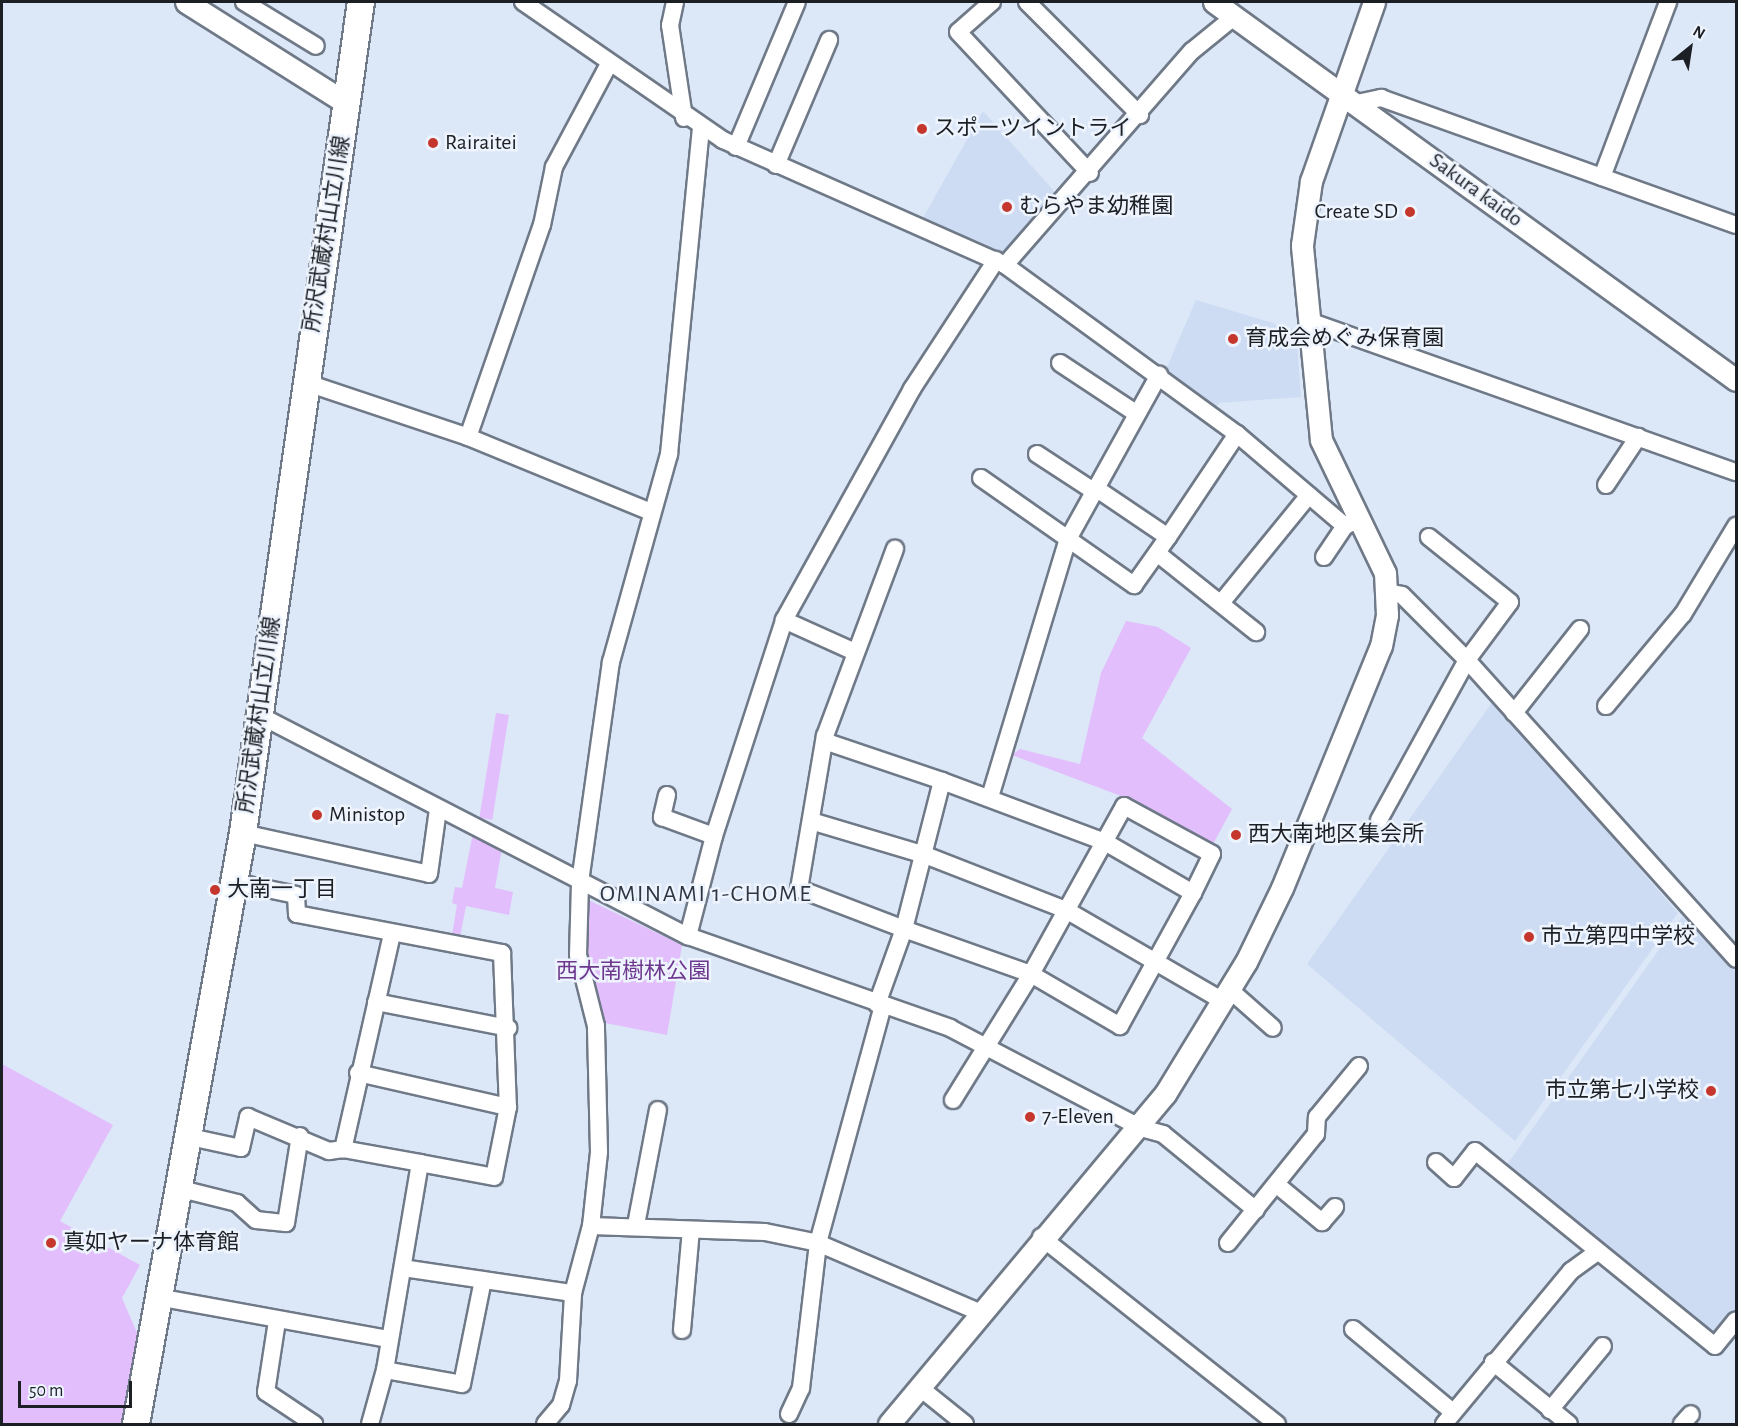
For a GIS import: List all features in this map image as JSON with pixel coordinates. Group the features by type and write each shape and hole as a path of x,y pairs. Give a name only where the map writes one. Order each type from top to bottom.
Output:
{"main road":[{"name":"所沢武蔵村山立川線","path":"136,1425 163,1298 243,833 257,714 304,382 348,104 361,2"}],"street":[{"path":"186,2 348,104"},
{"path":"244,2 316,46"},
{"path":"523,2 684,118 736,147 1001,262 1237,434 1309,495 1352,522"},
{"path":"675,2 670,25 684,118"},
{"path":"736,147 796,2"},
{"path":"992,2 957,32 1090,173"},
{"path":"1027,2 1140,115"},
{"name":"Sakura kaido","path":"1214,2 1350,98 1737,380"},
{"path":"889,1425 1041,1237 1141,1128 1226,995 1282,888 1381,646 1387,592 1378,554 1352,522 1321,440 1302,245 1306,203 1350,98 1374,2"},
{"path":"1602,177 1668,2"},
{"path":"688,936 714,836 784,620 912,389 1001,262 1090,173 1192,51 1235,16"},
{"path":"776,165 829,40"},
{"path":"468,437 542,225 554,167 609,64"},
{"path":"1350,98 1381,98 1737,225"},
{"path":"545,1425 561,1405 568,1381 573,1293 591,1226 599,1152 596,1026 578,955 580,882 611,662 669,454 701,127"},
{"path":"1309,321 1737,471"},
{"path":"1060,363 1137,414"},
{"path":"990,797 1068,539 1093,489 1159,375"},
{"path":"304,382 468,437 651,512"},
{"path":"981,478 1134,585 1237,434"},
{"path":"1606,484 1638,437"},
{"path":"1037,454 1168,537"},
{"path":"1221,603 1309,495"},
{"path":"1324,557 1352,522"},
{"path":"1606,706 1683,614 1737,526"},
{"path":"1379,819 1467,660 1510,602 1429,537"},
{"path":"895,549 855,652 826,742 799,889 1031,974 1120,1026 1158,963 1212,854 1124,806 1031,974 982,1045 953,1100"},
{"path":"1157,553 1256,632"},
{"path":"1387,592 1402,594 1467,660 1737,959"},
{"path":"784,620 855,652"},
{"path":"1514,713 1580,629"},
{"path":"257,714 688,936 950,1028 1141,1128 1163,1134 1256,1210"},
{"path":"826,742 990,797 1105,842 1193,893"},
{"path":"789,1414 801,1388 818,1243 880,1005 925,855 942,781"},
{"path":"667,795 662,817 714,836"},
{"path":"243,833 429,874 438,809"},
{"path":"811,820 925,855 1066,910 1158,963 1226,995 1273,1028"},
{"path":"190,1137 241,1148 248,1117 300,1136 329,1151 343,1149 494,1177 508,1107 508,1028 502,953 392,934 297,914 296,895 234,882"},
{"path":"343,1149 358,1073 392,934"},
{"path":"376,1002 508,1028"},
{"path":"1228,1243 1316,1134 1317,1117 1359,1066"},
{"path":"358,1073 508,1107"},
{"path":"636,1225 658,1110"},
{"path":"181,1189 237,1203 256,1220 286,1223 300,1136"},
{"path":"1436,1162 1454,1178 1475,1151 1715,1346 1737,1320"},
{"path":"370,1425 385,1370 420,1164"},
{"path":"1276,1184 1322,1222 1335,1207"},
{"path":"591,1226 636,1225 691,1230 765,1232 818,1243 979,1311"},
{"path":"682,1330 691,1230"},
{"path":"1041,1237 1277,1425"},
{"path":"1353,1329 1448,1418 1570,1271 1597,1252"},
{"path":"403,1268 573,1293"},
{"path":"385,1370 462,1384 483,1280"},
{"path":"163,1298 278,1321 389,1339"},
{"path":"278,1321 266,1392 315,1425"},
{"path":"1550,1410 1603,1346"},
{"path":"1493,1362 1569,1425"},
{"path":"919,1387 965,1425"}],"shaded area":[{"path":"983,111 1062,200 1004,258 919,225"},
{"path":"1196,300 1296,330 1301,397 1219,403 1214,411 1164,374"},
{"path":"1493,701 1678,913 1515,1141 1307,964"},
{"path":"1682,917 1736,971 1736,1311 1716,1337 1506,1166"}],"green space":[{"path":"1126,621 1158,627 1191,648 1142,738 1232,809 1212,846 1121,796 1012,755 1020,749 1080,764 1101,673"},
{"path":"496,713 509,715 492,820 479,818"},
{"path":"473,833 502,848 495,888 513,892 509,915 466,906 459,942 451,941 457,905 452,903 455,887 462,888"},
{"name":"西大南樹林公園","path":"582,897 682,945 667,1035 600,1022 586,962"},
{"name":"真如ヤーナ体育館","path":"2,1064 113,1125 60,1221 140,1265 122,1298 141,1342 122,1424 2,1424"}],"place":[{"name":"スポーツイントライ","path":"922,129"},
{"name":"Rairaitei","path":"433,143"},
{"name":"むらやま幼稚園","path":"1007,207"},
{"name":"Create SD","path":"1410,212"},
{"name":"育成会めぐみ保育園","path":"1233,339"},
{"name":"Ministop","path":"317,815"},
{"name":"西大南地区集会所","path":"1236,835"},
{"name":"大南一丁目","path":"215,890"},
{"name":"市立第四中学校","path":"1529,937"},
{"name":"市立第七小学校","path":"1711,1091"},
{"name":"7-Eleven","path":"1030,1117"},
{"name":"真如ヤーナ体育館","path":"51,1243"}],"district":[{"name":"OMINAMI 1-CHOME","path":"706,895"}]}
